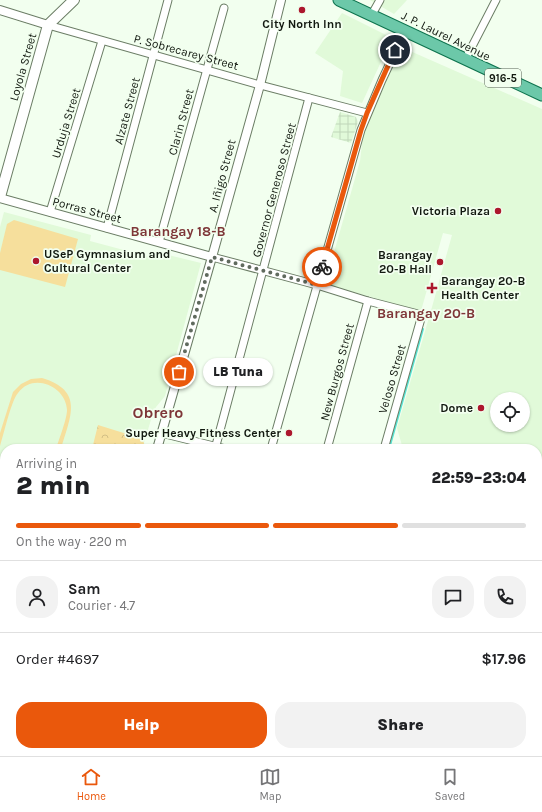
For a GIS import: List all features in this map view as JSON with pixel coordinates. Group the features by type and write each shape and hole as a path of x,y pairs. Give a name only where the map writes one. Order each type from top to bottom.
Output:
{"main road":[{"name":"Loyola Street","path":"0,197 48,25 74,0"},
{"name":"J. P. Laurel Avenue","path":"339,0 542,95"}],"street":[{"name":"Alzate Street","path":"107,228 168,0"},
{"name":"A. Iñigo Street","path":"158,444 260,85 281,0"},
{"path":"371,16 380,0"},
{"path":"465,60 496,0"},
{"name":"Clarin Street","path":"159,242 224,8"},
{"name":"P. Sobrecarey Street","path":"0,10 102,41 367,113"},
{"path":"272,444 357,143 367,113 405,31"},
{"name":"Urduja Street","path":"50,212 102,41"},
{"name":"Governor Generoso Street","path":"216,444 309,98"},
{"name":"Porras Street","path":"0,197 422,315"},
{"name":"New Burgos Street","path":"328,444 368,301"},
{"name":"Veloso Street","path":"385,444 422,315"},
{"path":"161,433 201,444"}],"shaded area":[{"path":"370,0 407,0 394,14"},
{"path":"342,13 392,38 362,103 340,96 343,71 315,53"},
{"path":"401,47 542,109 542,444 402,444 397,428 452,235 443,233 421,311 325,284 360,161 363,135"},
{"path":"340,112 356,117 358,122 351,143 331,137"},
{"path":"4,212 91,235 90,241 150,257 152,251 201,263 165,396 153,413 144,444 0,444 0,227"}],"green space":[{"name":"USeP Gymnasium and Cultural Center","path":"14,220 78,239 65,287 0,270 0,253 7,224"},
{"path":"42,378 56,383 64,390 69,398 71,406 70,416 63,444 58,444 67,410 61,394 48,385 32,383 24,387 15,397 0,444 0,433 13,392 21,384 31,379"},
{"path":"98,425 143,439 144,444 93,444"}],"waterway":[{"path":"390,444 423,329"}],"way so far":[{"path":"179,372 212,257 317,285 322,267"}],"place":[{"name":"City North Inn","path":"302,10"},
{"name":"Victoria Plaza","path":"498,211"},
{"name":"USeP Gymnasium and Cultural Center","path":"36,261"},
{"name":"Barangay 20-B Hall","path":"440,262"},
{"name":"Barangay 20-B Health Center","path":"432,288"},
{"name":"LB Tuna","path":"179,372"},
{"name":"Dome","path":"481,408"},
{"name":"Super Heavy Fitness Center","path":"289,433"}],"district":[{"name":"Barangay 18-B","path":"178,231"},
{"name":"Barangay 20-B","path":"426,313"},
{"name":"Obrero","path":"158,412"}],"route":[{"path":"322,267 361,130 395,50"}]}
